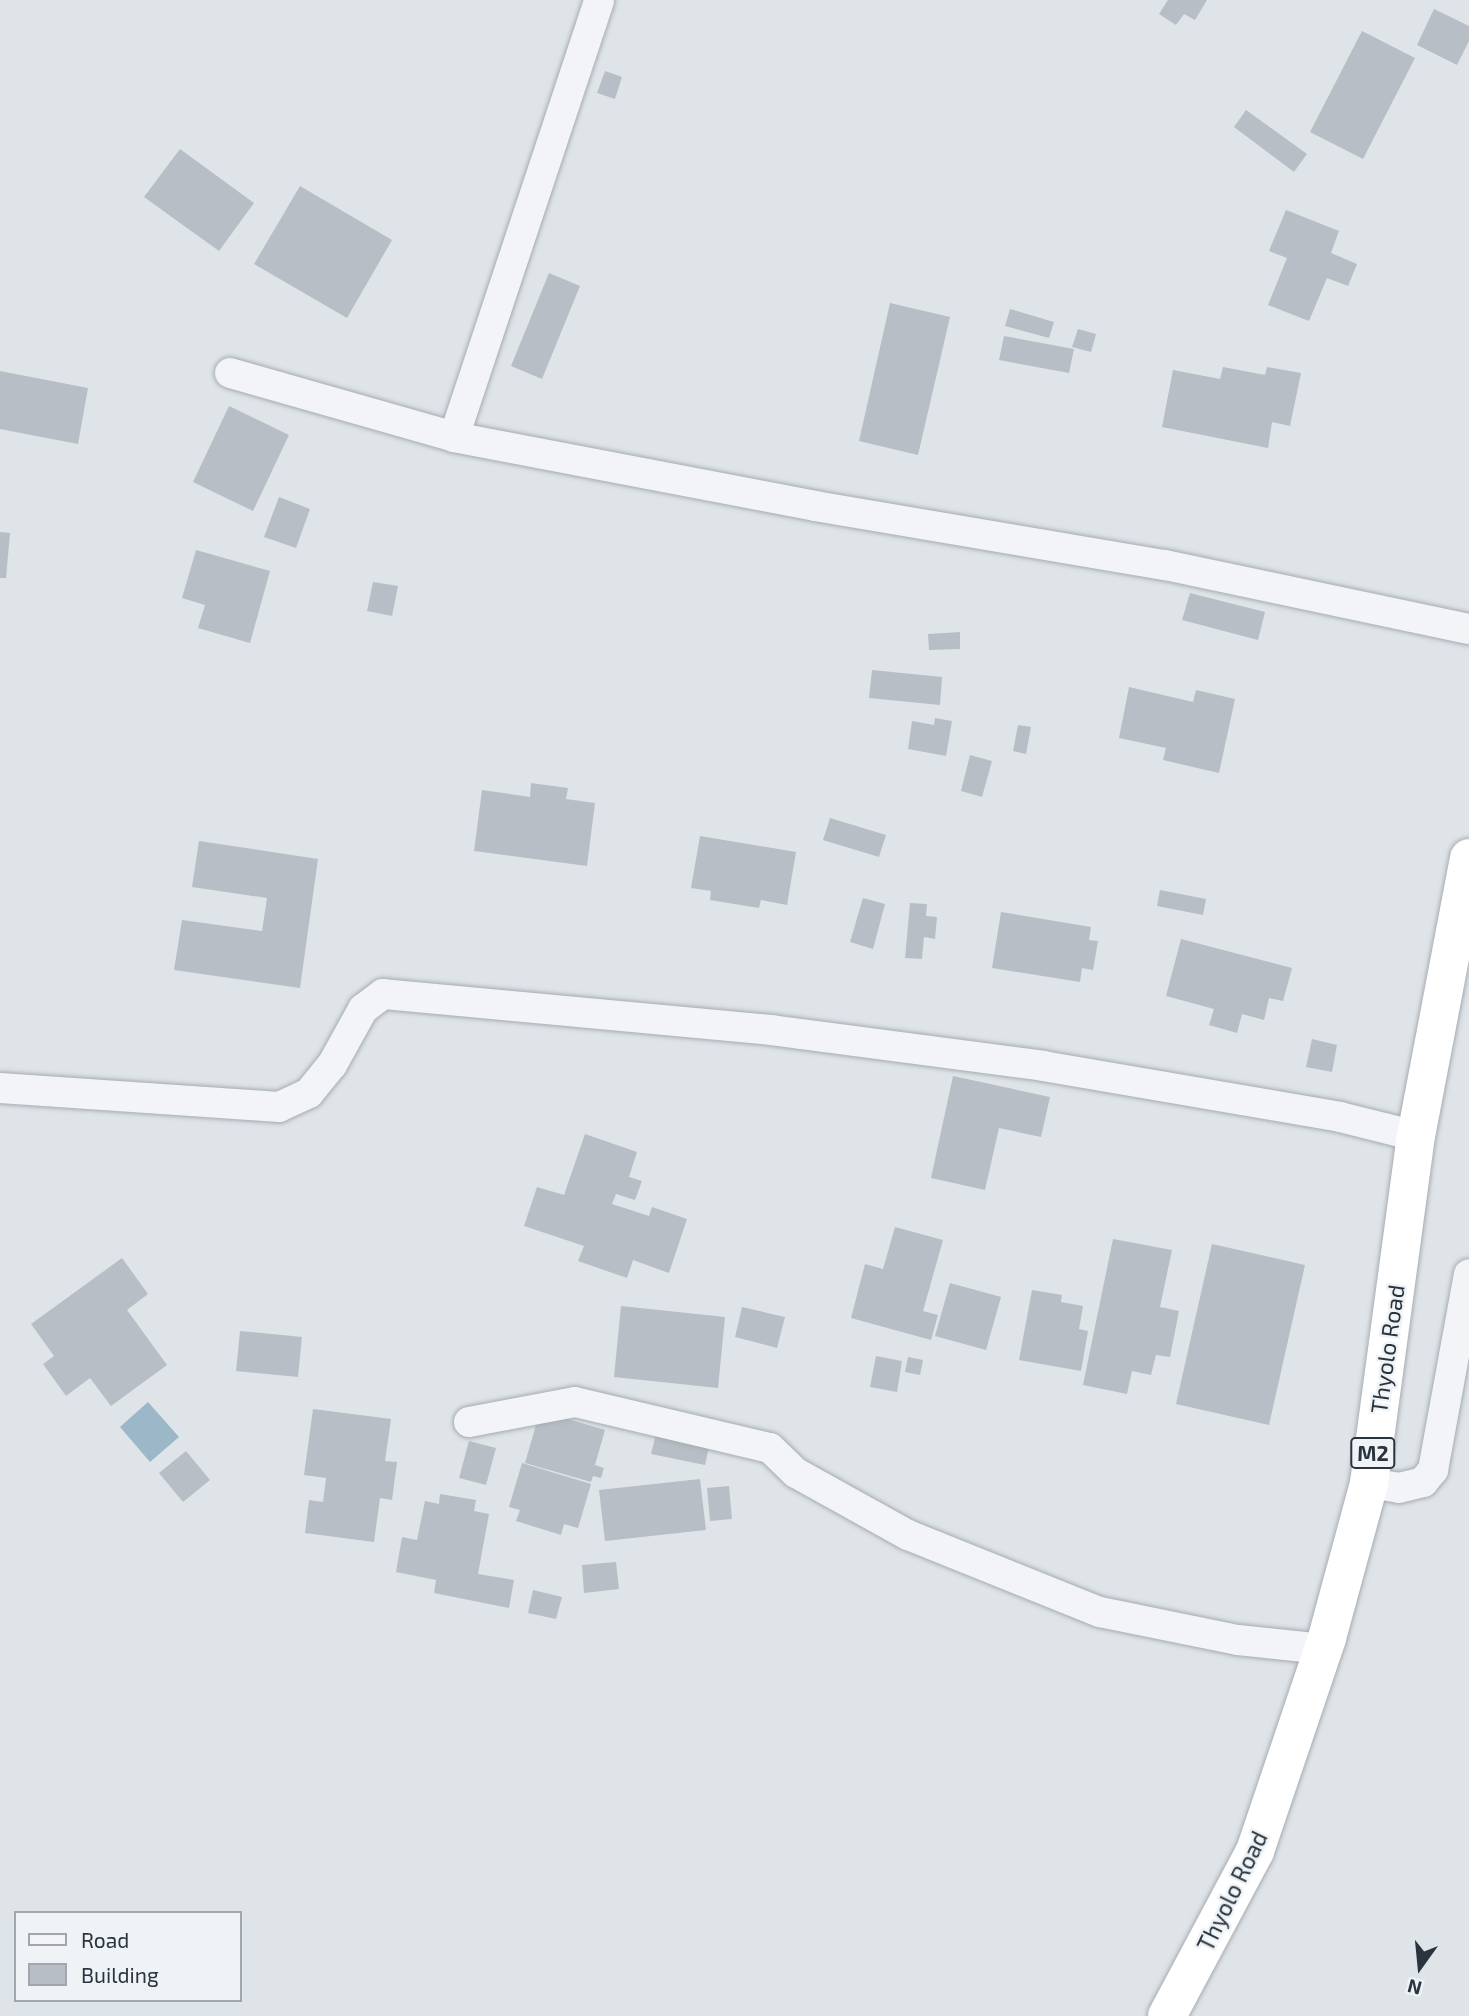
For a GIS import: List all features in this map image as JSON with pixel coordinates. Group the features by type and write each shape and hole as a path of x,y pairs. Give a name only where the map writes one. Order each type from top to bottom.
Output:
{"highway":[{"name":"Thyolo Road","path":"1167,2016 1255,1851 1324,1649 1369,1483 1416,1136 1469,858"}],"street":[{"path":"454,437 599,0"},
{"path":"230,373 454,437 814,506 1165,565 1469,629"},
{"path":"0,1088 279,1107 309,1093 332,1065 363,1009 383,994 771,1030 1043,1066 1339,1117 1416,1136"},
{"path":"1369,1483 1399,1488 1423,1482 1433,1470 1469,1274"},
{"path":"468,1422 575,1402 770,1448 796,1474 908,1535 1100,1612 1238,1640 1324,1649"}],"water":[{"path":"148,1402 179,1437 150,1462 120,1427"}],"building":[{"path":"1168,0 1207,0 1195,20 1184,14 1176,25 1159,14"},
{"path":"1434,9 1469,26 1469,41 1457,65 1417,45"},
{"path":"1362,31 1415,58 1363,159 1310,132"},
{"path":"605,71 622,77 615,99 597,93"},
{"path":"1246,110 1307,154 1294,172 1234,127"},
{"path":"180,149 254,203 219,251 144,197"},
{"path":"300,186 392,240 347,318 254,264"},
{"path":"1286,210 1339,231 1331,253 1357,264 1348,286 1327,278 1309,321 1268,305 1287,258 1269,251"},
{"path":"549,273 580,286 542,379 511,366"},
{"path":"890,303 950,317 918,455 859,441"},
{"path":"1010,309 1054,322 1049,338 1005,326"},
{"path":"1078,329 1096,334 1091,352 1072,347"},
{"path":"1004,336 1074,349 1069,373 999,360"},
{"path":"1223,367 1265,375 1267,367 1301,373 1290,426 1272,422 1268,448 1162,427 1173,370 1220,379"},
{"path":"0,371 88,388 78,444 0,429"},
{"path":"229,406 289,435 253,511 193,482"},
{"path":"279,497 310,509 296,548 264,537"},
{"path":"0,532 10,533 6,578 0,578"},
{"path":"196,550 270,571 250,643 198,628 205,605 182,598"},
{"path":"373,582 398,586 392,616 367,611"},
{"path":"1190,593 1265,612 1258,640 1182,620"},
{"path":"960,632 960,649 929,650 928,634"},
{"path":"872,670 942,677 940,705 869,698"},
{"path":"1129,687 1193,702 1196,690 1235,699 1219,773 1163,760 1166,748 1119,738"},
{"path":"935,718 952,721 946,756 908,749 912,721 934,725"},
{"path":"1018,725 1031,727 1026,754 1013,751"},
{"path":"970,755 992,761 982,797 961,791"},
{"path":"531,783 568,788 566,799 595,803 587,866 474,851 482,790 530,797"},
{"path":"830,818 886,835 879,857 823,840"},
{"path":"700,836 796,852 787,905 761,900 759,908 710,900 711,891 691,888"},
{"path":"199,841 318,859 300,988 174,970 182,920 262,931 267,898 192,887"},
{"path":"1160,890 1206,899 1203,915 1157,906"},
{"path":"863,898 885,904 873,949 850,942"},
{"path":"910,903 927,904 926,916 937,917 935,939 924,937 922,959 905,958"},
{"path":"1001,912 1091,927 1089,940 1098,941 1093,970 1082,968 1080,982 992,968"},
{"path":"1181,939 1292,968 1283,1001 1269,998 1264,1020 1242,1014 1237,1033 1209,1025 1214,1009 1166,996"},
{"path":"1312,1039 1337,1045 1332,1072 1306,1067"},
{"path":"953,1076 1050,1097 1041,1137 999,1128 985,1190 931,1178"},
{"path":"585,1134 637,1152 629,1177 642,1181 635,1200 616,1194 612,1204 649,1216 652,1207 687,1219 669,1273 633,1260 627,1278 578,1261 584,1246 524,1226 537,1187 564,1195"},
{"path":"895,1227 943,1240 923,1311 938,1315 931,1340 851,1318 865,1264 883,1269"},
{"path":"1113,1239 1172,1250 1160,1307 1179,1311 1170,1357 1156,1355 1151,1375 1132,1371 1127,1394 1083,1385"},
{"path":"1212,1244 1305,1265 1269,1425 1176,1404"},
{"path":"122,1258 148,1294 127,1310 167,1365 111,1406 90,1378 66,1396 43,1364 54,1356 31,1324"},
{"path":"950,1283 1001,1297 986,1350 935,1336"},
{"path":"1032,1290 1062,1295 1061,1302 1083,1306 1079,1329 1088,1331 1081,1371 1019,1360"},
{"path":"621,1306 725,1317 718,1388 614,1377"},
{"path":"742,1307 785,1317 777,1348 735,1337"},
{"path":"240,1331 302,1337 298,1377 236,1371"},
{"path":"876,1356 902,1361 897,1392 870,1387"},
{"path":"908,1357 923,1360 920,1375 905,1372"},
{"path":"313,1409 391,1419 385,1461 397,1462 392,1500 380,1498 374,1542 305,1533 309,1500 323,1502 326,1478 304,1475"},
{"path":"540,1411 605,1430 595,1465 604,1468 601,1478 593,1476 591,1482 525,1463"},
{"path":"658,1426 711,1437 705,1465 651,1454"},
{"path":"469,1441 496,1448 486,1485 459,1478"},
{"path":"186,1451 210,1480 183,1502 159,1473"},
{"path":"522,1463 591,1484 578,1528 564,1524 561,1535 516,1521 520,1510 509,1507"},
{"path":"700,1479 706,1530 605,1541 599,1490"},
{"path":"729,1486 732,1519 710,1521 707,1488"},
{"path":"440,1494 476,1500 474,1511 489,1514 478,1574 514,1580 509,1608 434,1593 436,1580 396,1572 402,1537 417,1540 425,1501 439,1504"},
{"path":"616,1562 619,1589 584,1593 582,1565"},
{"path":"533,1590 562,1597 556,1619 528,1613"}]}
